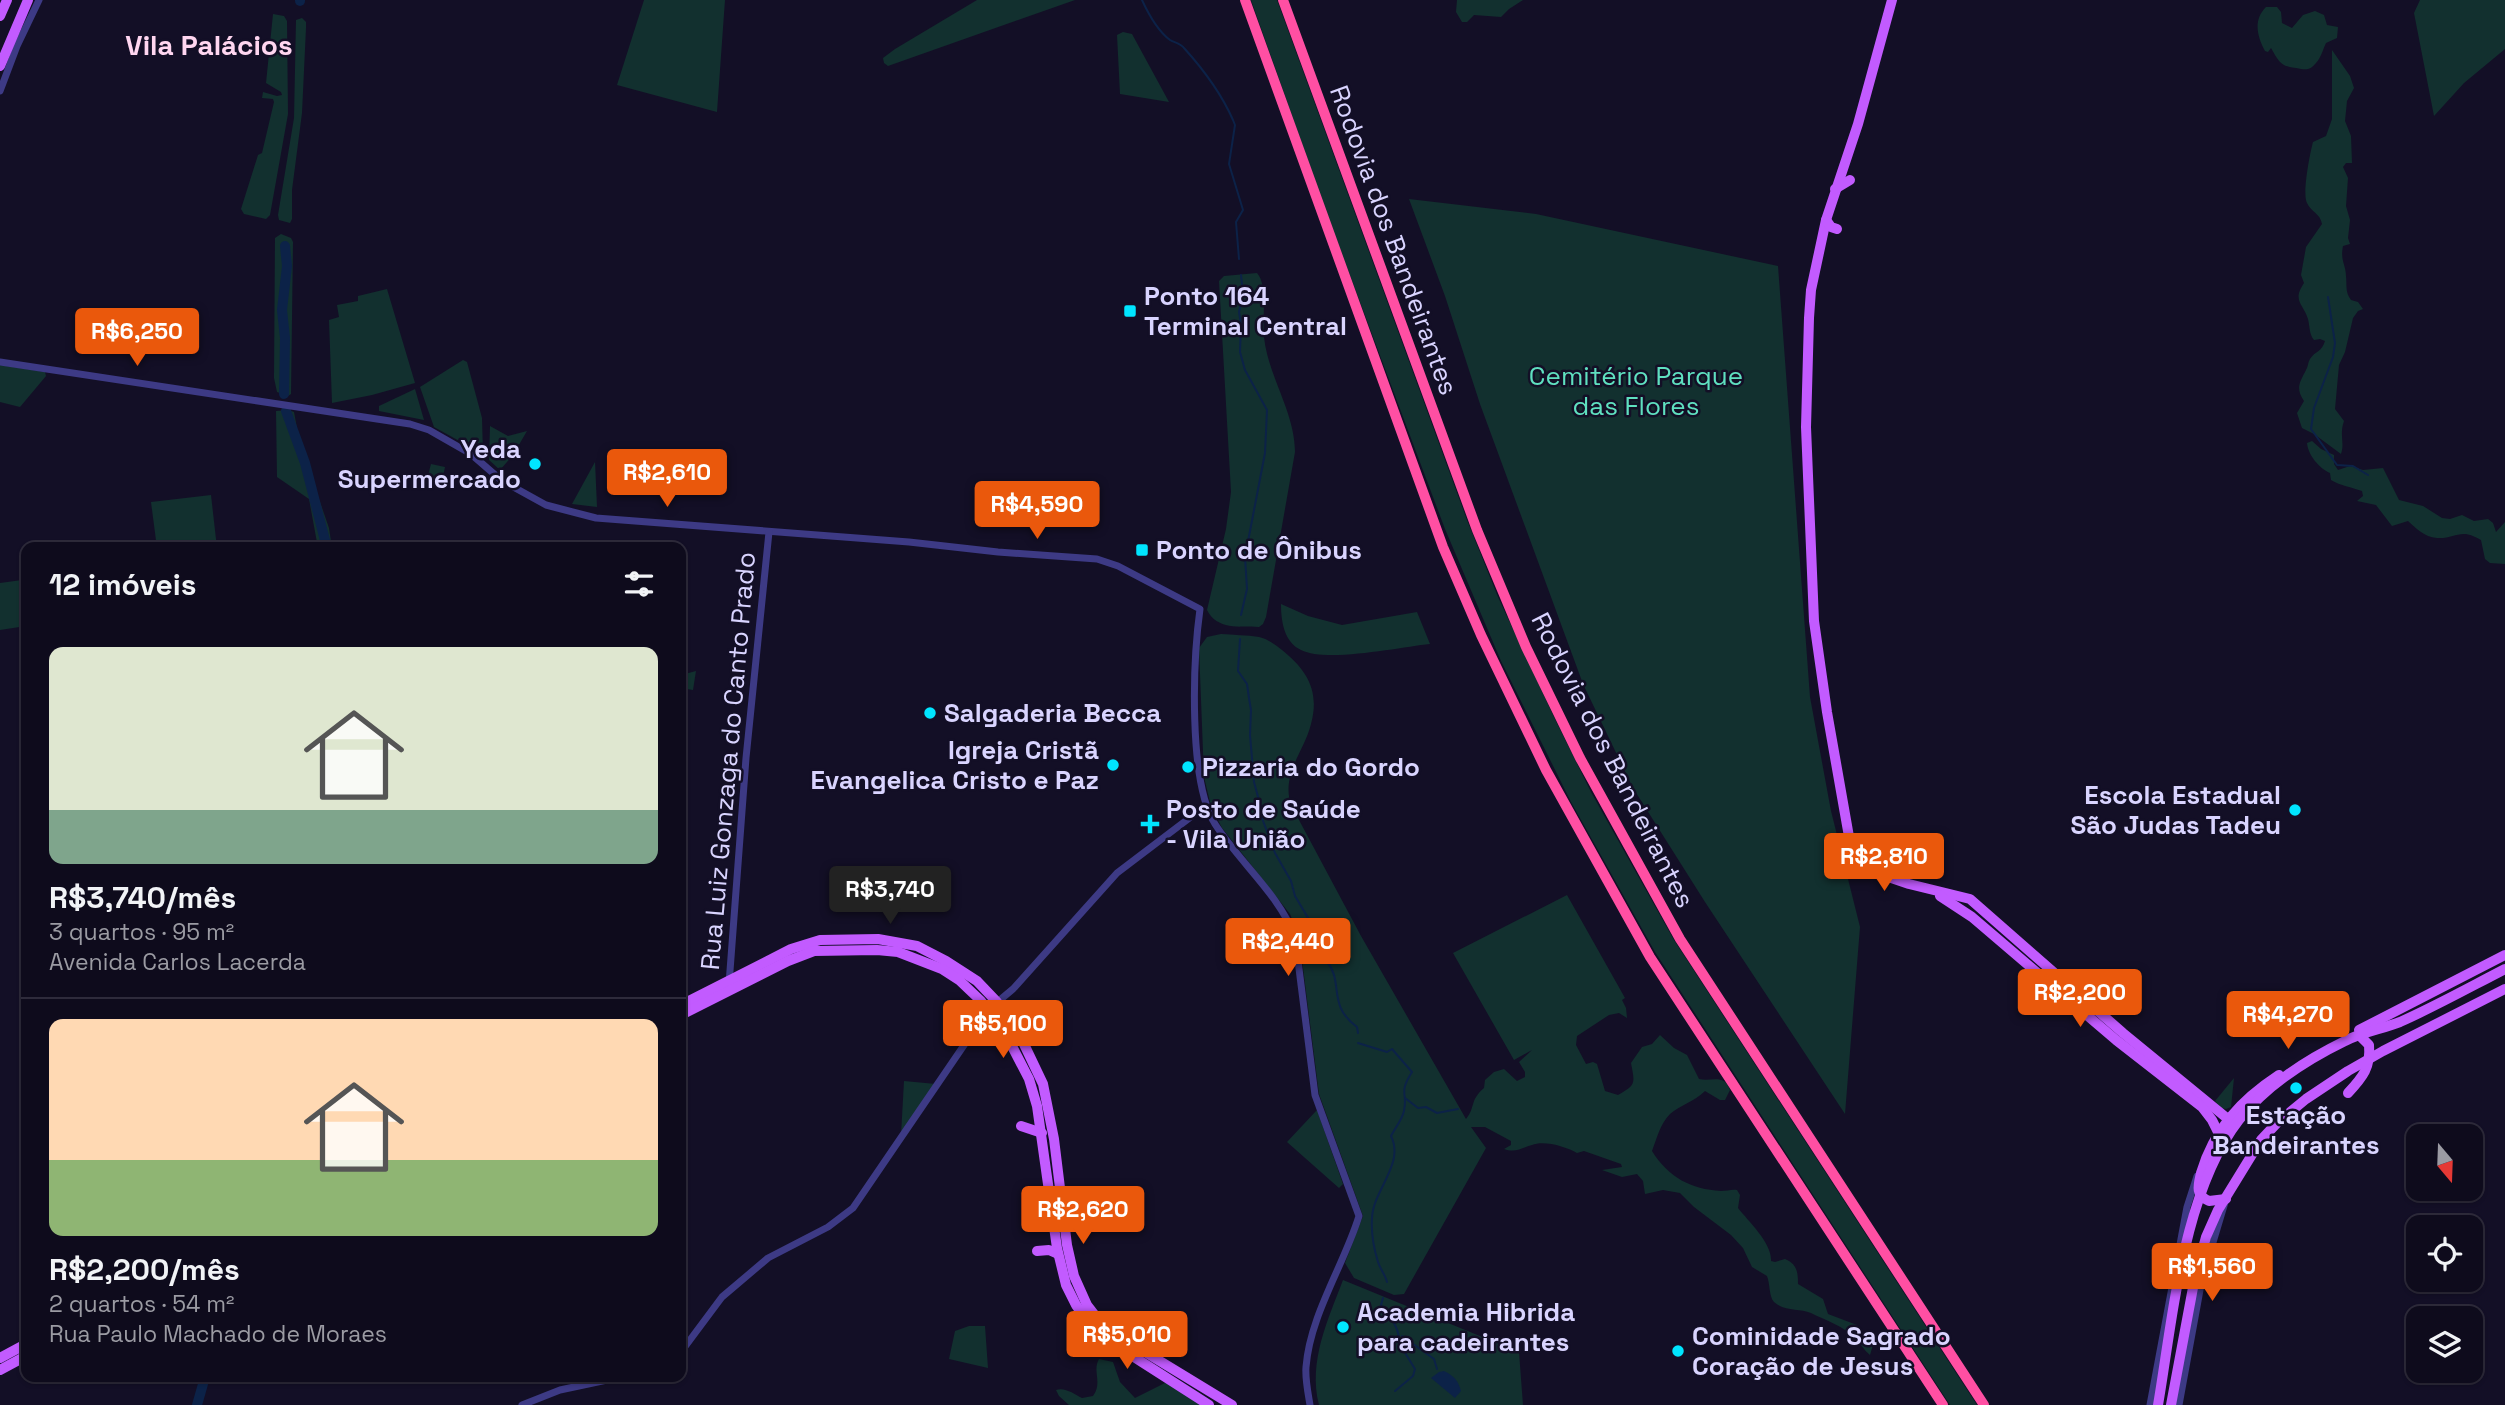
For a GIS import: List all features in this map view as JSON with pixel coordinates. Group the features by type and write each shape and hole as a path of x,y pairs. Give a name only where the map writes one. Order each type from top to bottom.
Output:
{"highway":[{"path":"1245,0 1443,547 1481,635 1546,770 1650,957 1943,1405"},
{"name":"Rodovia dos Bandeirantes","path":"1283,0 1477,530 1526,647 1580,758 1680,939 1984,1405"}],"main road":[{"path":"0,16 8,0"},
{"path":"0,65 29,0"},
{"path":"1892,0 1858,124 1826,220 1811,290 1806,427 1814,621 1843,811 1856,860 1865,869 1880,875 1970,899 2123,1033 2228,1119"},
{"path":"1835,189 1850,180"},
{"path":"1826,220 1831,227 1837,229"},
{"path":"1932,890 1961,909 2116,1040 2202,1107 2218,1132"},
{"path":"686,1002 791,948 820,940 877,939 917,946 977,981 997,1002 1023,1042 1043,1084 1063,1203 1067,1245 1074,1276 1094,1316 1118,1337 1232,1405"},
{"path":"686,1013 806,953 820,950 877,950 906,955 942,969 970,990 988,1010 1027,1071 1042,1133 1058,1254 1066,1284 1076,1305 1095,1332 1209,1405"},
{"path":"2226,1199 2212,1202 2200,1195 2197,1186 2203,1163 2218,1132 2255,1091 2343,1040 2505,956"},
{"path":"2343,1040 2398,1023 2505,969"},
{"path":"2171,1405 2195,1277 2211,1225 2261,1140 2306,1099 2369,1059 2505,989"},
{"path":"2348,1093 2364,1076 2369,1059 2369,1045 2360,1035"},
{"path":"2158,1405 2188,1235 2200,1195 2227,1138 2239,1120 2267,1091 2300,1064"},
{"path":"1043,1084 1055,1085"},
{"path":"1021,1126 1042,1133"},
{"path":"1063,1203 1067,1208 1075,1209"},
{"path":"1037,1251 1049,1250 1058,1254"},
{"path":"0,1358 21,1347"},
{"path":"0,1370 21,1359"}],"street":[{"path":"0,92 17,46 39,0"},
{"path":"0,362 410,424 429,430 471,454 501,480 556,509 596,518 909,541 999,552 1097,559 1118,566 1200,608 1195,657 1197,727 1200,778 1207,807 1214,823 1230,845 1287,916 1296,937 1315,1094 1359,1216 1321,1311 1306,1365 1310,1405"},
{"name":"Rua Luiz Gonzaga do Canto Prado","path":"725,993 730,979 746,758 769,532"},
{"path":"686,1345 722,1297 768,1258 828,1227 853,1208 988,1010 1013,989 1117,873 1207,807"},
{"path":"2150,1405 2187,1207 2203,1163"},
{"path":"2179,1405 2202,1279 2226,1199"},
{"path":"522,1405 560,1390 598,1382"}],"green space":[{"path":"644,0 725,0 717,112 617,85"},
{"path":"977,0 1075,0 888,66 884,63 883,58 895,49"},
{"path":"1251,0 1277,0 1467,520 1498,597 1591,792 1674,940 1977,1405 1950,1405 1655,952 1571,802 1501,661 1445,529 1327,214"},
{"path":"1457,0 1523,0 1501,17 1474,15 1467,22 1462,22 1456,12"},
{"path":"2420,0 2505,0 2505,49 2464,83 2434,116 2414,13"},
{"path":"2266,7 2277,7 2281,12 2282,23 2292,28 2303,15 2315,11 2324,15 2327,25 2338,27 2337,38 2326,43 2319,59 2311,68 2286,66 2271,48 2268,52 2265,51 2260,40 2259,17"},
{"path":"273,14 284,16 287,21 288,114 270,215 266,219 244,214 241,209 258,155 262,153 274,102 273,99 262,98 263,92 282,95 266,83"},
{"path":"302,18 306,22 306,28 302,113 290,223 279,220 278,215 294,118 296,20"},
{"path":"1123,32 1132,34 1169,102 1120,94 1117,35"},
{"path":"2332,50 2350,76 2354,88 2347,101 2345,121 2351,136 2352,163 2346,163 2343,167 2348,178 2346,206 2350,220 2350,244 2343,246 2342,255 2348,294 2351,300 2358,302 2363,309 2353,318 2339,365 2335,409 2344,421 2341,454 2302,428 2297,413 2304,401 2299,389 2300,382 2310,359 2325,341 2312,338 2299,294 2304,283 2301,275 2306,247 2322,224 2307,203 2305,191 2313,142 2326,136 2332,119"},
{"name":"Cemitério Parque das Flores","path":"1409,199 1536,214 1778,266 1810,697 1831,811 1860,927 1845,1114 1633,788 1583,684 1480,404 1445,296"},
{"path":"281,234 291,238 293,242 291,394 288,396 277,392 274,378 275,238"},
{"path":"1257,273 1264,294 1266,351 1291,423 1295,452 1266,617 1259,627 1223,624 1207,610 1226,529 1231,492 1219,281 1224,276"},
{"path":"387,289 415,383 332,403 329,320 339,317 337,305 358,301 358,296"},
{"path":"463,360 467,362 482,418 483,454 434,427 420,387"},
{"path":"0,365 45,372 46,376 20,407 0,402"},
{"path":"415,389 424,420 379,411 379,406"},
{"path":"276,411 294,412 300,444 329,528 331,542 317,542 309,499 277,477"},
{"path":"490,426 508,436 527,431 513,455 500,470 489,460"},
{"path":"2312,441 2334,455 2334,464 2338,470 2350,466 2363,470 2383,468 2399,500 2423,506 2442,518 2450,519 2462,515 2474,521 2488,519 2493,523 2496,532 2505,522 2505,564 2490,563 2485,559 2481,540 2474,536 2463,534 2432,537 2408,521 2392,526 2376,505 2357,501 2363,496 2362,491 2331,480 2330,473 2318,464 2309,452 2307,443"},
{"path":"595,462 597,507 572,504"},
{"path":"431,464 445,467 441,486 426,483"},
{"path":"211,495 216,542 156,542 151,502"},
{"path":"21,580 21,627 0,630 0,583"},
{"path":"1281,604 1308,616 1342,625 1417,612 1430,644 1345,655 1313,654 1295,646 1287,636"},
{"path":"1221,634 1262,638 1282,650 1305,674 1312,691 1313,712 1308,734 1291,773 1291,805 1361,936 1466,1119 1476,1097 1484,1088 1485,1080 1494,1072 1504,1069 1517,1081 1525,1077 1519,1062 1532,1050 1514,1060 1453,953 1567,895 1625,998 1622,1000 1627,1018 1619,1013 1609,1015 1577,1036 1576,1045 1586,1064 1597,1064 1605,1091 1618,1095 1633,1083 1631,1063 1642,1047 1652,1044 1660,1035 1674,1048 1687,1055 1699,1079 1717,1079 1727,1085 1730,1090 1725,1100 1705,1091 1670,1114 1661,1127 1652,1151 1673,1175 1690,1185 1710,1190 1737,1190 1740,1195 1738,1208 1764,1240 1771,1261 1785,1259 1792,1263 1797,1272 1798,1284 1823,1299 1828,1314 1857,1325 1873,1345 1870,1355 1851,1334 1840,1327 1811,1313 1783,1307 1774,1302 1767,1276 1752,1267 1743,1248 1680,1193 1663,1190 1645,1194 1643,1181 1637,1174 1622,1177 1602,1170 1622,1167 1621,1164 1584,1151 1577,1153 1543,1143 1515,1150 1504,1149 1511,1145 1511,1141 1485,1127 1471,1127 1486,1148 1404,1294 1394,1295 1354,1278 1345,1263 1363,1216 1319,1094 1299,936 1290,914 1222,828 1211,806 1204,777 1199,648 1207,637"},
{"path":"696,671 693,690 686,689 686,674"},
{"path":"2234,1078 2231,1107 2221,1108 2215,1101"},
{"path":"904,1081 936,1084 901,1135"},
{"path":"1317,1110 1343,1184 1339,1188 1287,1142"},
{"path":"1343,1280 1519,1352 1523,1405 1319,1405 1316,1373 1321,1341"},
{"path":"969,1326 985,1326 988,1368 949,1359 955,1331"},
{"path":"1099,1359 1113,1362 1120,1382 1135,1398 1167,1382 1204,1405 1069,1405 1056,1390 1066,1390 1082,1398 1093,1396 1097,1386"}],"water":[{"path":"1444,1371 1455,1379 1460,1387 1461,1391 1455,1398 1431,1378"}],"waterway":[{"path":"1142,0 1161,32 1182,46 1205,73 1235,125 1229,164 1243,210 1236,222 1239,259"},
{"path":"284,394 285,338 282,310 287,266 285,246"},
{"path":"1241,275 1243,293 1239,312 1240,352 1245,370 1267,410 1265,453 1245,557 1247,589 1241,615"},
{"path":"2328,297 2335,343 2333,357 2314,408 2311,429 2337,465 2353,466 2368,475"},
{"path":"286,411 305,463 325,542"},
{"path":"1240,639 1238,671 1247,684 1251,710 1250,735 1254,782 1261,808 1259,810 1275,853 1291,881 1295,896 1326,948 1332,950 1326,960 1335,977 1339,1002 1342,1010 1357,1027 1358,1033"},
{"path":"1358,1043 1387,1052 1392,1049 1412,1072 1404,1089 1403,1114 1391,1136 1394,1157 1377,1197 1372,1218 1375,1252 1387,1282"},
{"path":"1405,1098 1418,1108 1426,1107 1437,1113 1458,1109"},
{"path":"1383,1298 1381,1305 1394,1323 1399,1343 1415,1369 1413,1376 1395,1391"},
{"path":"1402,1336 1434,1359 1437,1369"},
{"path":"197,1405 204,1382"}],"place":[{"name":"Ponto 164 Terminal Central","path":"1130,311"},
{"name":"Yeda Supermercado","path":"535,464"},
{"name":"Ponto de Ônibus","path":"1142,550"},
{"name":"Salgaderia Becca","path":"930,713"},
{"name":"Igreja Cristã Evangelica Cristo e Paz","path":"1113,765"},
{"name":"Pizzaria do Gordo","path":"1188,767"},
{"name":"Escola Estadual São Judas Tadeu","path":"2295,810"},
{"name":"Posto de Saúde - Vila União","path":"1150,824"},
{"name":"Estação Bandeirantes","path":"2296,1088"},
{"name":"Academia Hibrida para cadeirantes","path":"1343,1327"},
{"name":"Cominidade Sagrado Coração de Jesus","path":"1678,1351"}],"district":[{"name":"Vila Palácios","path":"209,45"}]}
